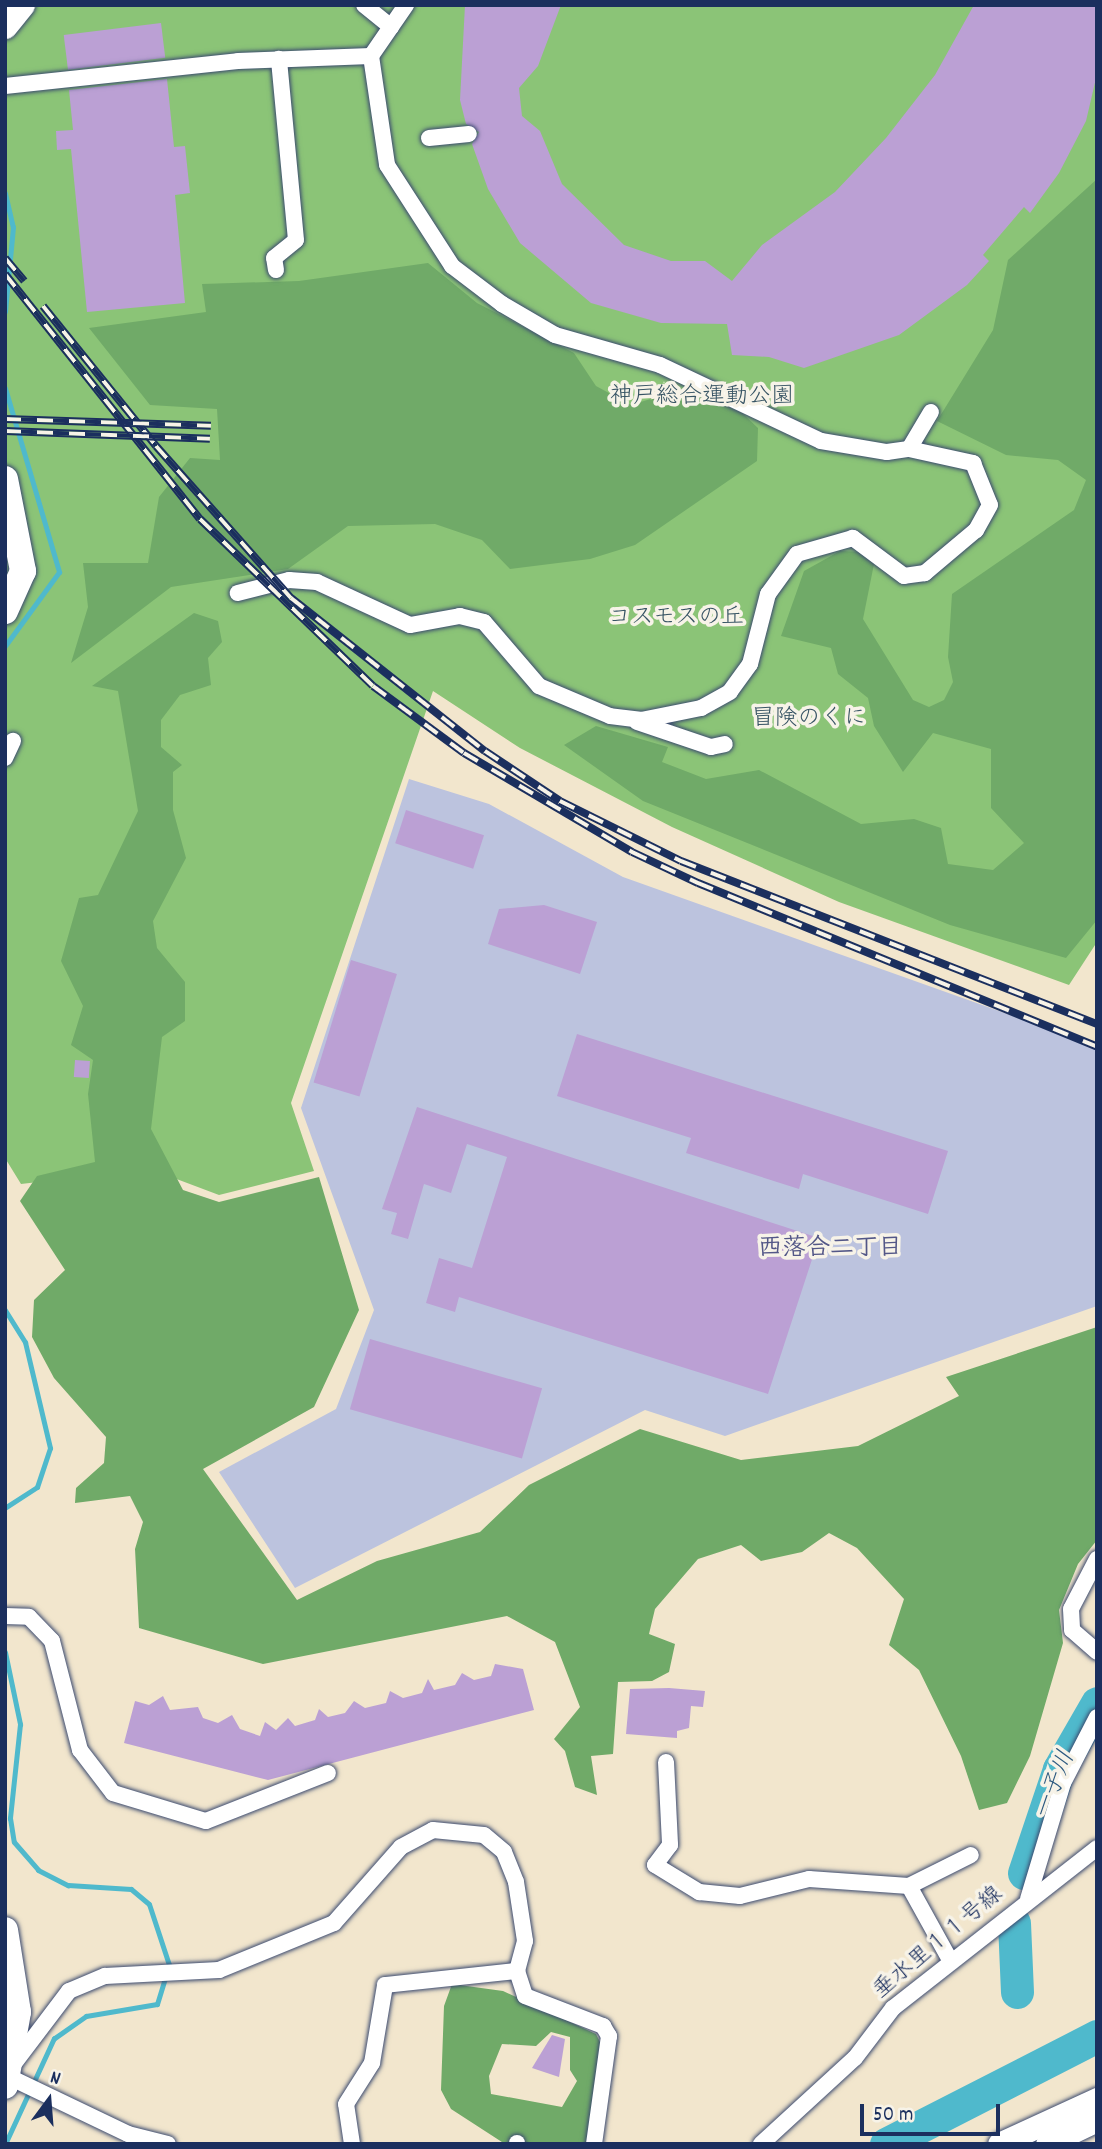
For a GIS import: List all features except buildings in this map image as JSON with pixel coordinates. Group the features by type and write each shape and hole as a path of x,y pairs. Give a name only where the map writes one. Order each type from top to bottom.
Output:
{"main road":[{"path":"5,26 22,5"},
{"path":"5,480 23,571 5,611"},
{"path":"5,1930 17,1987 10,2077"}],"street":[{"path":"364,5 391,27"},
{"path":"406,5 371,55 387,165 452,266 502,304 555,335 660,365 821,441 887,452 909,449 973,463 990,505 976,530 925,573 904,576 853,538 797,554 772,586 750,664 730,692 701,708 625,718"},
{"path":"5,86 238,61 371,55"},
{"path":"276,270 274,258 296,240 279,59"},
{"path":"429,138 469,134"},
{"path":"909,449 931,412"},
{"path":"238,593 289,580 317,582 410,625 460,616 484,622 539,686 704,745 725,744"},
{"path":"5,758 13,741"},
{"path":"1097,1559 1071,1609 1072,1630 1097,1652"},
{"path":"5,1616 29,1617 52,1641 80,1750 113,1793 206,1821 328,1773"},
{"path":"1028,1899 1063,1783 1097,1717"},
{"path":"666,1762 670,1845 655,1865 699,1892 740,1896 809,1879 909,1886 971,1856"},
{"path":"168,2144 128,2134 47,2090 10,2077 69,1990 105,1976 175,1977 219,1970 334,1923 401,1847 433,1830 484,1835 504,1852 516,1882 525,1941 517,1971 525,1996 603,2026 609,2036 594,2144"},
{"name":"垂水里１１号線","path":"761,2144 950,1960 1097,1848"},
{"path":"909,1886 950,1960"},
{"path":"352,2144 346,2105 372,2063 385,1985 517,1971"},
{"path":"999,2144 1097,2099"},
{"path":"1046,2144 1097,2120"}],"shaded area":[{"path":"409,779 489,804 623,877 1097,1046 1097,1306 725,1436 645,1410 295,1588 219,1472 336,1409 374,1310 301,1108"}],"green space":[{"name":"神戸総合運動公園","path":"5,5 1097,5 1097,942 1069,985 839,902 672,827 520,748 433,691 291,1103 314,1171 219,1195 150,1169 21,1184 5,1158"},
{"path":"1097,179 1097,920 1066,958 950,925 643,801 564,745 596,726 668,747 662,762 706,779 759,770 861,824 914,819 941,828 948,864 993,870 1024,843 991,808 991,749 933,733 903,772 874,726 868,698 838,674 831,648 781,636 804,571 840,551 864,552 874,564 863,619 913,700 929,707 944,700 953,682 948,657 952,594 1074,510 1086,480 1058,460 1006,455 937,421 993,330 1008,260"},
{"path":"428,263 477,303 574,353 596,386 631,405 686,388 742,413 758,428 757,461 635,545 590,559 510,569 482,540 435,524 348,526 288,569 171,587 71,663 88,607 83,563 148,563 159,497 190,458 220,460 217,409 150,405 89,328 206,312 202,284 299,281"},
{"path":"194,613 218,621 222,642 208,658 211,685 180,695 161,720 161,747 182,765 173,772 173,810 186,858 153,921 157,948 185,982 185,1021 162,1037 151,1129 183,1190 219,1202 319,1177 359,1310 314,1407 203,1469 297,1600 377,1561 480,1532 529,1485 640,1429 741,1460 858,1446 959,1396 946,1377 1097,1327 1097,1540 1078,1564 1059,1610 1063,1643 1030,1756 1007,1803 979,1810 961,1756 919,1670 889,1645 904,1599 857,1548 829,1533 802,1552 761,1561 741,1545 698,1559 655,1609 649,1634 675,1644 669,1672 652,1681 618,1682 613,1754 591,1756 597,1795 575,1787 565,1751 554,1739 580,1707 555,1642 507,1616 263,1664 139,1628 135,1549 143,1522 130,1496 75,1503 76,1488 104,1463 106,1437 54,1378 32,1337 34,1300 65,1270 20,1201 37,1176 95,1162 88,1094 93,1060 71,1045 83,1006 61,961 79,898 98,895 138,811 118,691 92,686"},
{"path":"452,1984 503,1991 596,2034 601,2044 589,2144 505,2144 451,2109 441,2090 444,2006","holes":["551,2032 570,2037 570,2070 577,2081 562,2107 491,2094 489,2076 502,2044 536,2046"]}],"waterway":[{"path":"5,193 13,227 5,312"},
{"path":"5,388 59,572 5,646"},
{"path":"5,1310 25,1342 50,1448 37,1487 5,1508"},
{"path":"5,1652 20,1724 10,1818 14,1842 38,1870 68,1885 131,1889 149,1904 169,1965 157,2004 86,2016 54,2038 5,2144"},
{"name":"一子川","path":"1024,1873 1059,1769 1097,1703"},
{"name":"一子川","path":"1014,1923 1017,1992"},
{"name":"一子川","path":"886,2144 1097,2036"}],"railway":[{"path":"5,258 24,281"},
{"path":"5,274 200,519 373,686 464,753 632,852 698,883 1097,1047"},
{"path":"43,306 156,446 291,598 485,751 560,801 681,861 1097,1024"},
{"path":"5,419 211,426"},
{"path":"5,431 210,439"}],"district":[{"name":"西落合二丁目","path":"830,1250"}],"park label":[{"name":"コスモスの丘","path":"676,619"},
{"name":"冒険のくに","path":"809,720"}]}
